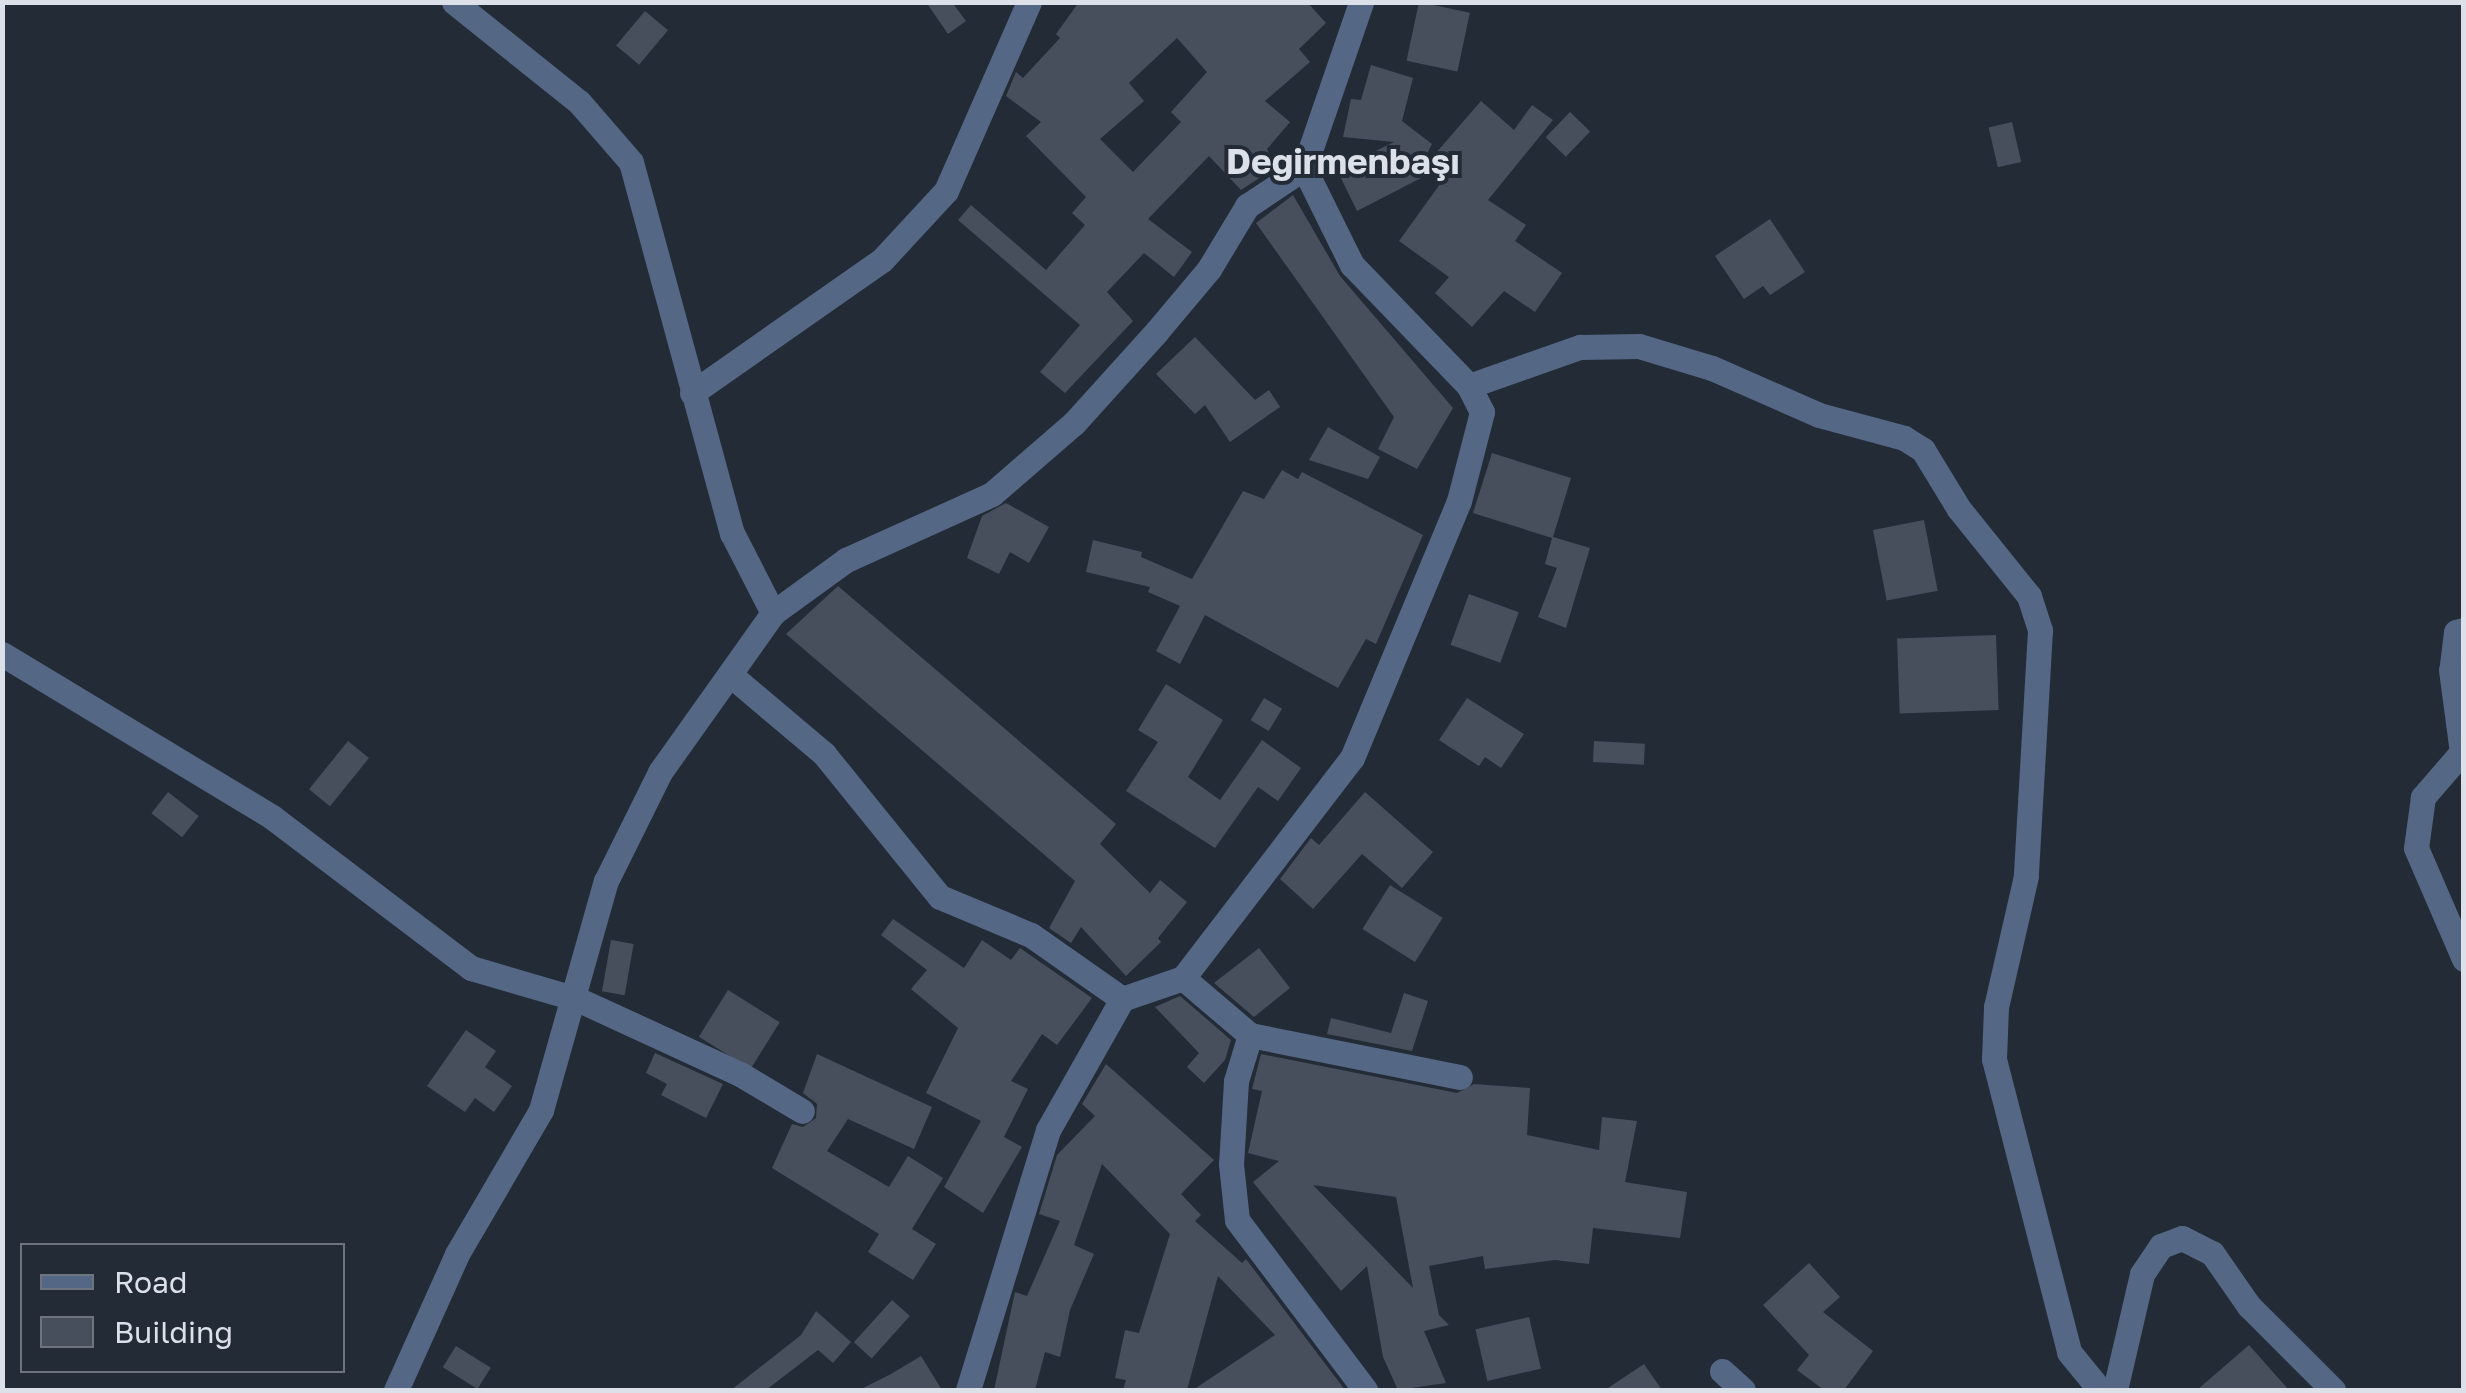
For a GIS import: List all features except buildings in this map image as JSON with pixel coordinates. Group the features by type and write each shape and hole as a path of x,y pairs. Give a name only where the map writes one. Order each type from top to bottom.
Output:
{"street":[{"path":"454,2 579,102 631,162 732,533 773,613"},
{"path":"692,393 882,260 946,191 1029,2"},
{"path":"396,1390 457,1254 541,1110 614,866 660,772 732,677 773,613 846,560 992,494 1074,423 1210,269 1247,206 1304,168 1361,2"},
{"path":"968,1390 1048,1130 1122,999 1182,978 1352,758 1459,501 1482,412 1469,386 1352,265 1304,168"},
{"path":"1469,386 1580,347 1639,346 1712,368 1819,415 1904,438 1923,450 1958,509 2029,596 2040,630 2026,876 1996,1006 1994,1059 2069,1352 2100,1390"},
{"path":"2464,630 2456,632 2451,670 2462,752 2423,797 2416,848 2464,960"},
{"path":"2,654 272,817 471,968 577,999 740,1074 802,1111"},
{"path":"732,677 824,754 940,897 1031,935 1122,999"},
{"path":"1182,978 1250,1035 1460,1076"},
{"path":"1250,1035 1236,1080 1231,1164 1237,1220 1366,1390"},
{"path":"2115,1390 2142,1274 2161,1246 2182,1238 2212,1252 2248,1306 2332,1390"},
{"path":"1722,1370 1743,1390"}],"district":[{"name":"Değirmenbaşı","path":"1343,161"}]}
